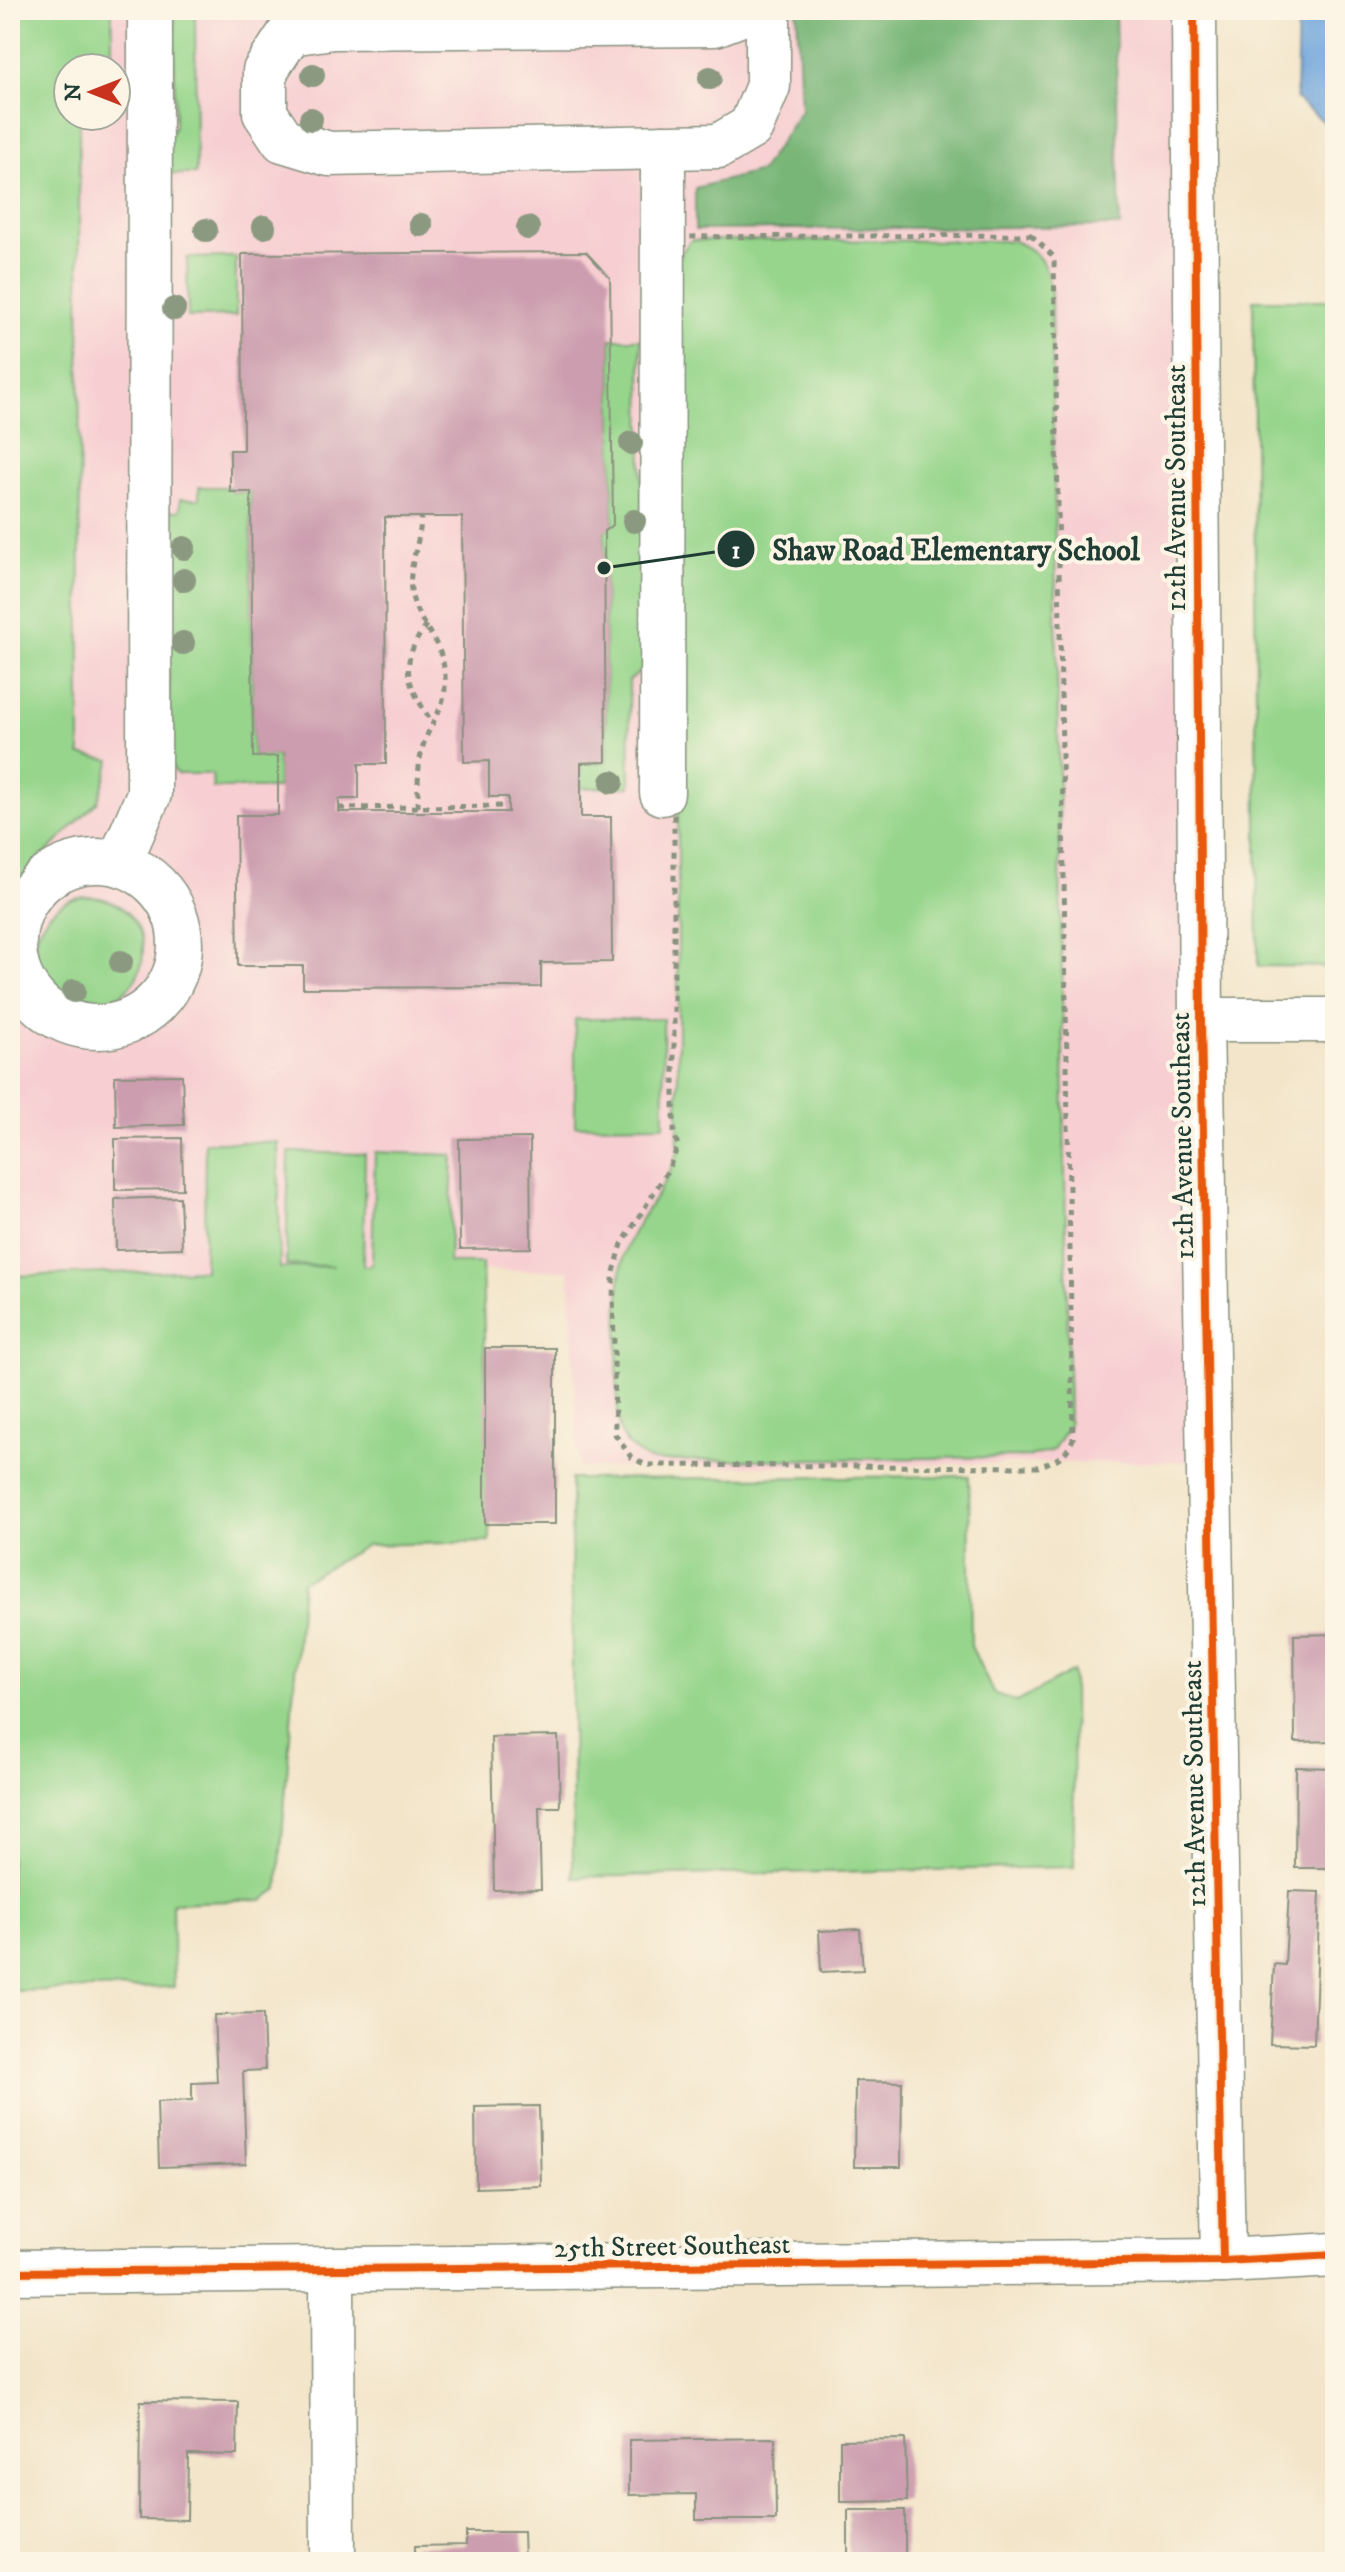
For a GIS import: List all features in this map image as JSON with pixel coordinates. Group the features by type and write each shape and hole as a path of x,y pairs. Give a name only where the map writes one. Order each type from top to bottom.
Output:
{"street":[{"path":"119,863 149,794 150,10"},
{"path":"752,10 715,24 333,27 290,33 265,71 265,113 283,140 329,154 719,146 751,127 768,86 768,10"},
{"name":"12th Avenue Southeast","path":"1194,10 1201,1020 1223,2261"},
{"path":"662,793 663,147"},
{"path":"90,860 119,863 145,875 166,895 178,921 182,950 174,978 161,1000 128,1022 89,1028 63,1021 41,1007 15,976 14,935 22,907 39,884 62,868 90,860"},
{"path":"1201,1020 1335,1020"},
{"name":"25th Street Southeast","path":"10,2272 1223,2261 1335,2255"},
{"path":"332,2270 333,2562"}],"path":[{"path":"1031,235 1054,257 1073,1439 1067,1453 1038,1467 646,1465 631,1457 615,1434 613,1275 622,1244 668,1170 678,1146 674,1132 674,237 1031,235"},
{"path":"418,807 418,770 445,691 444,661 418,614 411,589 421,517"},
{"path":"426,624 410,648 407,667 410,686 433,724"},
{"path":"339,808 508,806"}],"shaded area":[{"path":"10,10 1194,10 1209,1461 579,1468 569,1270 10,1273"}],"green space":[{"path":"10,10 112,10 112,52 52,52 52,132 79,132 80,755 111,760 98,801 10,889"},
{"path":"174,10 195,10 196,174 154,174 154,164 175,126"},
{"path":"797,10 1115,10 1120,226 695,230 695,188 761,171 801,110"},
{"path":"691,240 1014,241 1037,255 1047,275 1051,293 1069,1425 1052,1451 1030,1457 652,1461 634,1450 621,1433 618,1345 624,1254 667,1178 678,1151 678,257"},
{"path":"236,257 236,316 188,317 187,258"},
{"path":"1253,300 1335,300 1335,967 1258,966"},
{"path":"611,339 641,339 643,669 629,681 630,787 581,788 581,763 606,762 604,531 613,524"},
{"path":"199,487 230,487 231,492 251,492 253,756 278,756 278,788 213,788 212,774 177,774 170,764 167,511 180,511 180,499 199,499"},
{"path":"89,897 110,901 127,913 139,930 143,951 139,972 127,989 110,1001 89,1005 68,1001 51,989 39,972 35,951 39,930 51,913 68,901"},
{"path":"575,1019 663,1019 664,1125 575,1126"},
{"path":"205,1142 278,1142 280,1268 334,1266 286,1265 289,1152 365,1154 363,1266 372,1265 375,1152 453,1155 449,1263 482,1263 490,1542 367,1545 302,1582 278,1889 263,1900 172,1903 174,1987 10,1991 10,1276 204,1270"},
{"path":"969,1476 971,1646 993,1693 1017,1702 1073,1671 1074,1867 573,1877 571,1479"}],"water":[{"path":"1298,10 1335,10 1335,131 1296,99"}],"building":[{"path":"586,252 610,278 613,525 604,531 606,762 581,763 581,817 611,817 612,962 541,963 541,987 303,988 303,966 238,966 236,815 278,815 278,756 253,757 251,492 230,492 230,450 243,450 242,254","holes":["385,517 462,517 464,762 489,761 489,797 508,797 508,812 339,812 339,799 359,799 359,764 386,764"]},
{"path":"182,1075 184,1125 116,1127 115,1076"},
{"path":"182,1138 183,1189 115,1190 115,1139"},
{"path":"530,1138 531,1248 460,1249 459,1139"},
{"path":"180,1197 182,1248 116,1250 115,1199"},
{"path":"485,1348 555,1348 555,1524 485,1524"},
{"path":"1330,1434 1335,1434 1335,1505 1330,1505"},
{"path":"1335,1634 1335,1741 1295,1742 1294,1635"},
{"path":"558,1736 560,1807 539,1807 541,1889 494,1890 491,1737"},
{"path":"1296,1767 1335,1768 1335,1868 1295,1868"},
{"path":"1289,1891 1320,1892 1314,2045 1270,2044 1274,1964 1285,1965"},
{"path":"860,1929 863,1970 821,1972 819,1931"},
{"path":"263,2014 265,2070 243,2071 246,2164 159,2167 157,2102 192,2100 192,2083 217,2082 214,2015"},
{"path":"855,2081 902,2082 901,2167 854,2167"},
{"path":"539,2106 541,2186 476,2188 475,2107"},
{"path":"140,2401 238,2402 237,2455 188,2454 187,2520 139,2519"},
{"path":"775,2438 776,2520 696,2520 696,2494 629,2495 629,2440"},
{"path":"905,2439 907,2501 840,2502 840,2440"},
{"path":"848,2510 905,2510 905,2562 848,2562"},
{"path":"466,2532 523,2532 524,2562 415,2562 415,2546 466,2545"}],"cycle path":[{"path":"1194,10 1201,1020 1223,2261"},
{"path":"10,2272 1223,2261 1335,2255"}],"place":[{"name":"Shaw Road Elementary School","path":"604,568"}]}
